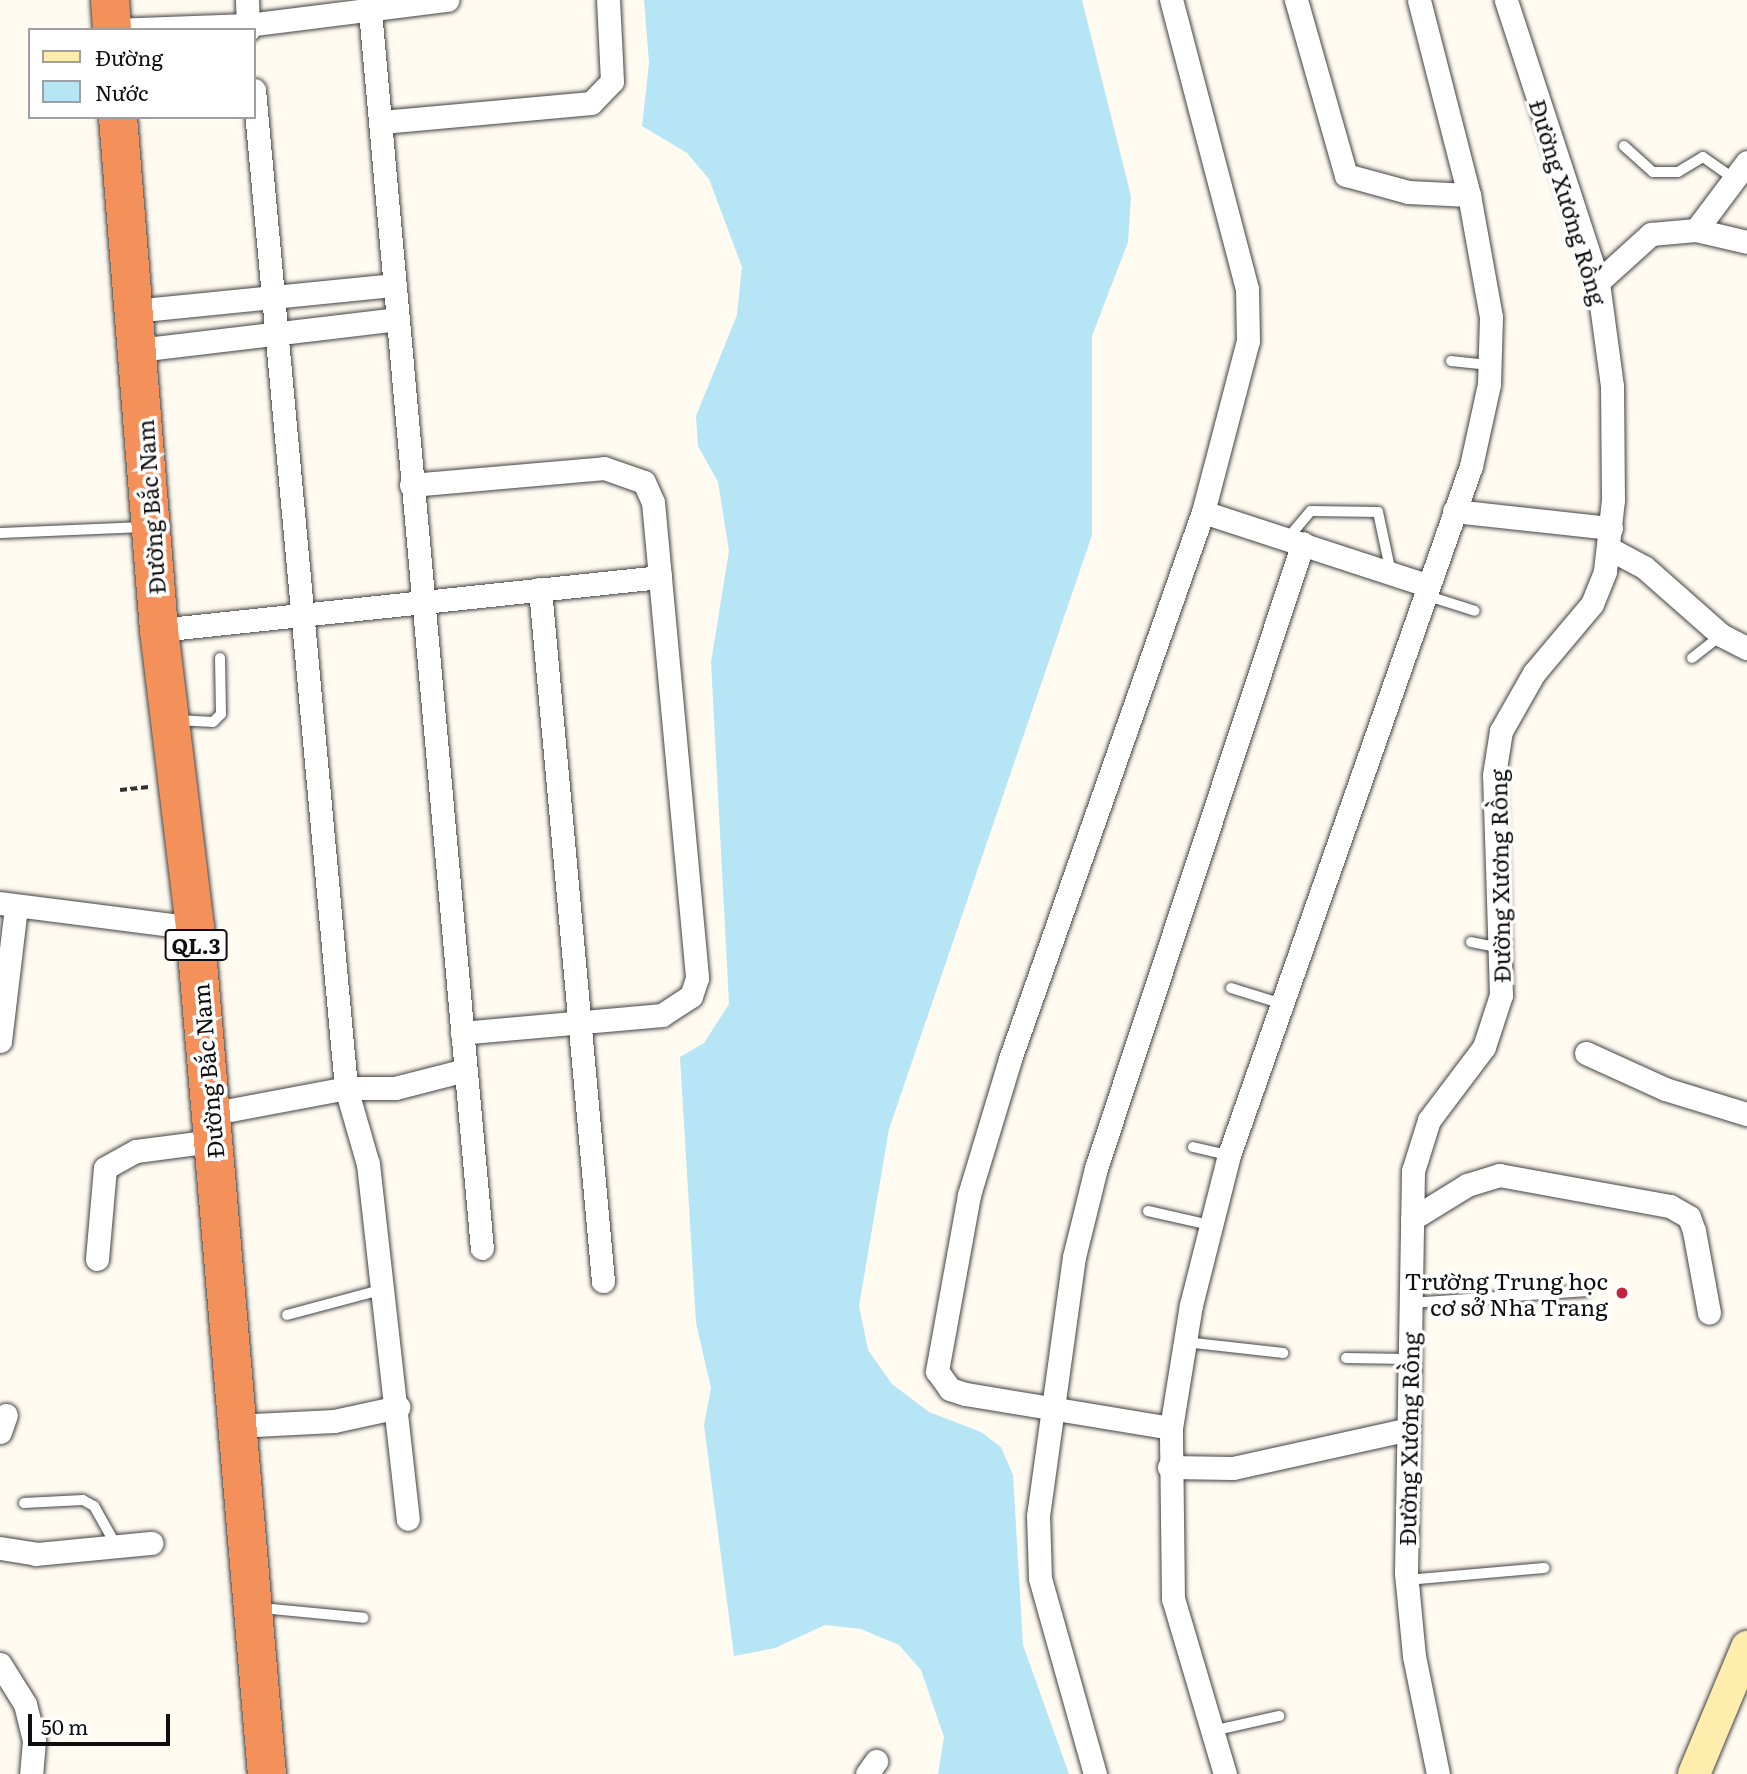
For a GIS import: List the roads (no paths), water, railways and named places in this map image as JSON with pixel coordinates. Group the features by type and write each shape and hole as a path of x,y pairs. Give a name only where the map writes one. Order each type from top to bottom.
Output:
{"highway":[{"path":"110,0 112,28"},
{"name":"Đường Bắc Nam","path":"118,119 159,630 195,928 234,1426 267,1774"}],"street":[{"path":"247,0 248,27"},
{"path":"203,28 248,27 370,4 447,0"},
{"path":"382,122 591,103 612,81 608,0"},
{"path":"1171,0 1247,289 1248,341 1203,512 1010,1059 969,1195 938,1346 937,1371 950,1389 1171,1427"},
{"path":"1296,0 1346,175 1408,192 1469,195"},
{"path":"1225,1774 1173,1599 1169,1466 1171,1427 1185,1342 1210,1225 1229,1155 1471,466 1490,366 1491,317 1469,195 1419,0"},
{"name":"Đường Xương Rồng","path":"1438,1774 1406,1580 1405,1430 1412,1219 1419,1145 1494,1026 1504,948 1494,787 1501,731 1534,673 1592,604 1611,538 1612,386 1598,282 1506,0"},
{"path":"370,4 382,122 420,601 482,1248"},
{"path":"256,112 346,1088 368,1164 398,1406 408,1519"},
{"path":"1696,230 1741,171"},
{"path":"1598,282 1651,234 1696,230 1747,242"},
{"path":"132,311 395,285"},
{"path":"138,350 398,319"},
{"path":"411,485 604,468 629,473 643,482 653,502 697,978 691,996 662,1016 463,1033"},
{"path":"1454,511 1611,538 1721,635 1747,648"},
{"path":"1203,512 1391,573 1426,590"},
{"path":"1095,1774 1040,1578 1038,1516 1074,1257 1096,1168 1296,540"},
{"path":"159,630 660,577"},
{"path":"540,589 603,1280"},
{"path":"0,1041 8,905 195,928"},
{"path":"1586,1053 1665,1089 1747,1114"},
{"path":"97,1259 105,1168 136,1152 346,1088 395,1088 465,1070"},
{"path":"1412,1219 1466,1185 1499,1175 1670,1206 1689,1217 1709,1313"},
{"path":"234,1426 334,1421 398,1406"},
{"path":"1169,1466 1233,1468 1405,1430"},
{"path":"1,1550 36,1554 151,1543"},
{"path":"1694,1774 1740,1683 1747,1647"},
{"path":"0,1665 25,1704 34,1741 31,1774"}],"lane":[{"path":"1625,146 1653,172 1678,172 1703,157 1741,171"},
{"path":"1451,361 1490,366"},
{"path":"1296,540 1311,511 1378,512 1391,573"},
{"path":"0,533 151,527"},
{"path":"1426,590 1475,611"},
{"path":"1692,658 1721,635"},
{"path":"170,720 213,722 220,714 220,658"},
{"path":"1471,942 1504,948"},
{"path":"1231,988 1282,1004"},
{"path":"1193,1147 1229,1155"},
{"path":"1148,1211 1210,1225"},
{"path":"287,1315 384,1289"},
{"path":"1411,1303 1587,1291"},
{"path":"1185,1342 1283,1353"},
{"path":"1346,1358 1408,1359"},
{"path":"24,1503 83,1500 94,1506 117,1547"},
{"path":"1406,1580 1544,1568"},
{"path":"251,1607 364,1618"},
{"path":"1212,1731 1279,1716"}],"water":[{"path":"644,0 1082,0 1131,196 1128,242 1092,336 1092,535 889,1129 859,1306 868,1350 892,1384 929,1412 981,1432 1001,1447 1013,1475 1023,1645 1069,1774 938,1774 944,1737 921,1670 899,1645 861,1629 825,1625 775,1648 734,1656 704,1425 711,1388 696,1323 680,1057 704,1043 729,1004 711,662 729,551 718,482 698,446 696,416 737,315 742,267 709,179 687,153 642,126 649,63"}],"place":[{"name":"Trường Trung học cơ sở Nha Trang","path":"1622,1293"}]}
